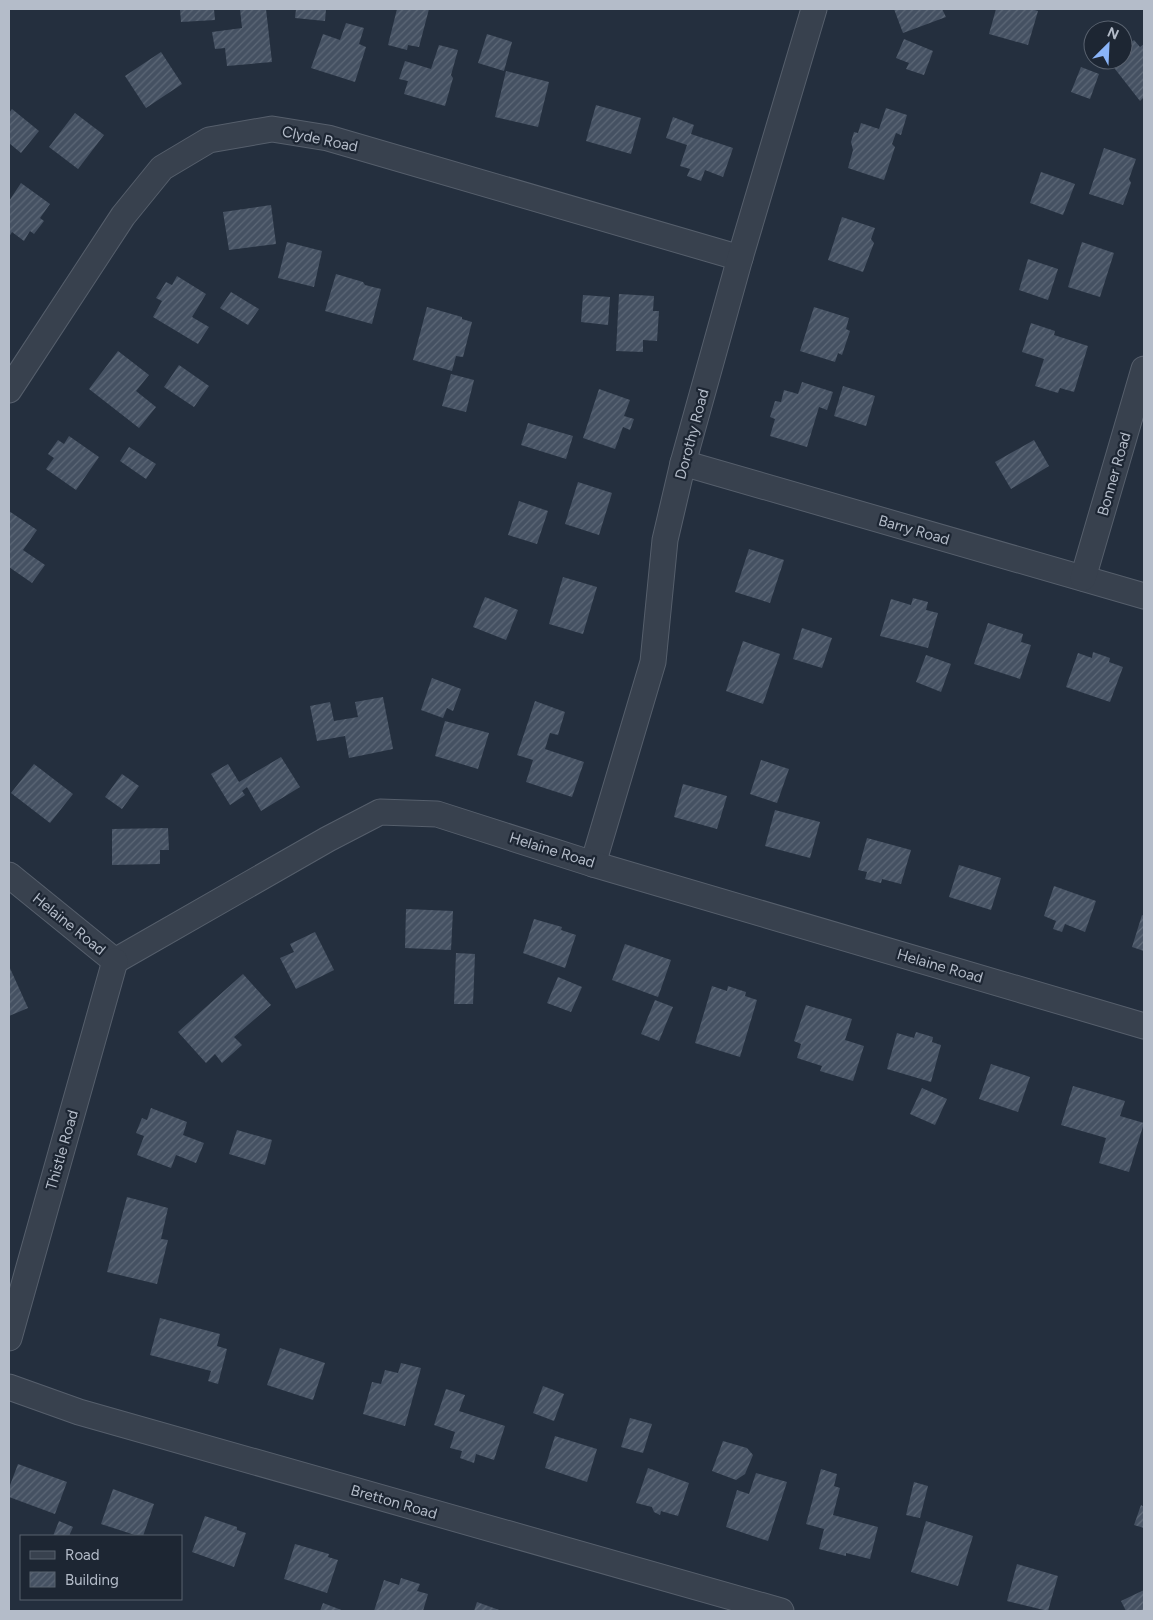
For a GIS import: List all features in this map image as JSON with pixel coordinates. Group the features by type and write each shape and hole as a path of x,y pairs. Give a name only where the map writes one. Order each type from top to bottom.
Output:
{"street":[{"name":"Dorothy Road","path":"593,864 652,662 665,540 683,463 740,258 814,9"},
{"name":"Clyde Road","path":"9,390 123,216 162,168 209,140 272,129 328,138 740,258"},
{"name":"Bonner Road","path":"1083,578 1144,369"},
{"name":"Barry Road","path":"683,463 1144,596"},
{"name":"Helaine Road","path":"9,875 115,961 328,839 380,812 437,814 593,864 1144,1026"},
{"name":"Thistle Road","path":"9,1338 115,961"},
{"name":"Bretton Road","path":"9,1387 79,1412 781,1611"}],"building":[{"path":"180,9 214,9 215,20 181,22"},
{"path":"240,9 266,9 272,62 227,66 225,48 215,49 212,32 242,28"},
{"path":"296,9 326,9 325,21 295,18"},
{"path":"397,9 429,9 419,47 408,45 407,50 388,45"},
{"path":"894,9 942,9 946,17 903,33"},
{"path":"996,9 1031,9 1038,11 1028,45 989,34"},
{"path":"346,23 364,28 359,44 366,47 355,82 311,68 323,34 340,40"},
{"path":"487,34 512,42 504,71 478,63"},
{"path":"904,39 933,51 924,75 906,69 909,63 896,58"},
{"path":"1133,41 1140,47 1144,44 1144,97 1140,101 1116,70 1133,70"},
{"path":"439,45 458,50 445,106 404,94 408,81 399,79 405,61 431,69"},
{"path":"161,52 182,84 146,108 125,76"},
{"path":"1081,67 1083,70 1099,74 1090,99 1071,92"},
{"path":"506,71 549,82 538,127 495,117"},
{"path":"596,105 641,118 631,154 586,141"},
{"path":"886,108 907,115 901,135 896,133 892,144 895,147 884,180 848,168 853,150 851,142 854,132 858,133 861,123 879,129"},
{"path":"12,109 39,131 21,153 9,143 9,113"},
{"path":"75,113 104,135 78,169 49,147"},
{"path":"673,117 694,125 691,134 733,148 723,177 705,170 701,181 687,176 690,169 680,166 687,145 666,138"},
{"path":"1104,148 1136,159 1129,179 1131,183 1123,205 1089,194"},
{"path":"1041,172 1075,184 1063,215 1030,203"},
{"path":"21,183 50,204 40,218 44,221 34,234 30,231 24,241 12,232 9,237 9,201"},
{"path":"271,205 276,244 229,250 223,212"},
{"path":"842,217 875,228 871,239 874,243 863,272 828,260"},
{"path":"287,242 322,251 314,287 278,278"},
{"path":"1082,242 1114,253 1100,297 1068,287"},
{"path":"1028,259 1058,269 1048,300 1019,290"},
{"path":"336,274 381,289 372,324 325,311"},
{"path":"177,276 206,294 192,317 209,327 198,344 153,317 162,301 156,298 166,282 172,285"},
{"path":"231,292 259,309 248,325 220,308"},
{"path":"619,294 654,296 653,311 659,311 657,341 643,340 643,352 616,351"},
{"path":"583,295 610,297 608,325 581,322"},
{"path":"427,307 462,317 462,319 472,322 463,357 456,356 452,371 413,360"},
{"path":"814,307 849,318 846,329 850,331 842,355 838,353 835,362 800,351"},
{"path":"1031,323 1055,331 1054,335 1088,346 1074,392 1060,388 1058,393 1035,386 1044,359 1022,352"},
{"path":"118,351 149,375 136,391 156,407 139,428 89,389"},
{"path":"179,365 209,386 194,407 164,387"},
{"path":"451,374 474,380 466,412 442,406"},
{"path":"802,382 833,392 827,410 819,407 807,447 770,436 775,419 770,417 775,401 781,402 784,390 798,394"},
{"path":"843,386 875,396 866,426 834,416"},
{"path":"599,389 630,400 624,416 634,419 630,430 623,427 615,449 583,438"},
{"path":"528,423 573,436 566,459 521,445"},
{"path":"69,436 99,457 76,490 46,469 54,458 48,454 58,440 64,444"},
{"path":"1034,440 1049,466 1011,489 995,462"},
{"path":"129,447 156,464 146,479 120,461"},
{"path":"578,482 612,493 599,535 565,524"},
{"path":"519,501 548,511 537,544 508,535"},
{"path":"9,511 37,530 23,550 45,565 32,583 9,567"},
{"path":"749,549 784,560 770,603 735,592"},
{"path":"563,577 597,587 583,634 549,624"},
{"path":"485,597 518,610 506,640 473,627"},
{"path":"913,598 928,602 926,610 938,613 928,648 880,636 891,599 911,605"},
{"path":"988,623 1023,634 1021,642 1031,645 1020,679 974,664"},
{"path":"802,628 832,638 822,668 793,659"},
{"path":"743,641 780,654 763,704 726,691"},
{"path":"1093,652 1110,658 1109,662 1123,667 1110,702 1066,687 1078,653 1092,658"},
{"path":"926,655 951,664 941,692 916,682"},
{"path":"432,678 461,689 453,711 447,708 443,718 421,710"},
{"path":"383,697 393,749 349,758 345,736 317,741 310,706 330,702 334,721 358,717 355,702"},
{"path":"535,701 565,712 558,735 550,733 545,749 584,762 572,797 526,782 533,760 517,755"},
{"path":"445,721 489,733 478,769 435,756"},
{"path":"281,757 300,787 261,811 247,787 242,791 245,795 230,805 211,774 228,764 239,782"},
{"path":"761,760 789,769 777,803 750,794"},
{"path":"34,764 73,794 50,823 11,793"},
{"path":"122,774 139,786 122,809 105,797"},
{"path":"683,784 727,796 717,829 674,817"},
{"path":"775,810 820,822 810,858 765,846"},
{"path":"168,828 169,850 160,850 160,864 112,865 112,829"},
{"path":"867,838 911,850 901,884 882,879 881,883 865,879 867,872 858,870"},
{"path":"959,865 1001,878 991,910 949,897"},
{"path":"1054,886 1096,901 1085,932 1065,924 1062,932 1053,929 1056,921 1044,916"},
{"path":"406,909 453,911 451,950 405,948"},
{"path":"1142,915 1144,916 1144,951 1132,947"},
{"path":"534,919 562,927 561,930 576,935 565,968 523,953"},
{"path":"315,932 334,970 296,989 280,958 294,952 290,944"},
{"path":"625,944 671,960 658,997 612,980"},
{"path":"456,953 475,954 473,1004 454,1004"},
{"path":"9,966 28,1008 9,1016"},
{"path":"243,974 271,1005 234,1037 242,1045 222,1063 215,1054 206,1063 178,1032"},
{"path":"558,977 582,987 571,1012 547,1003"},
{"path":"712,986 727,991 728,986 746,992 745,996 757,1000 740,1057 695,1043"},
{"path":"655,1000 673,1007 659,1041 641,1034"},
{"path":"806,1005 852,1019 845,1040 864,1046 853,1081 820,1071 822,1066 797,1058 801,1044 794,1041"},
{"path":"916,1032 933,1037 932,1042 941,1045 931,1082 887,1069 897,1033 914,1038"},
{"path":"991,1064 1030,1077 1018,1112 979,1099"},
{"path":"1073,1086 1125,1101 1120,1116 1144,1123 1129,1172 1099,1163 1106,1138 1061,1125"},
{"path":"922,1088 947,1099 935,1125 910,1114"},
{"path":"151,1108 187,1122 183,1135 204,1143 196,1163 176,1155 171,1168 137,1155 144,1136 136,1133 142,1118 147,1120"},
{"path":"237,1130 272,1140 265,1165 229,1154"},
{"path":"127,1197 168,1208 161,1239 168,1240 157,1284 107,1272"},
{"path":"160,1318 220,1334 217,1346 227,1349 218,1384 208,1381 211,1371 150,1355"},
{"path":"280,1348 325,1363 313,1400 267,1385"},
{"path":"401,1363 421,1368 405,1426 363,1414 372,1382 381,1384 385,1370 398,1373"},
{"path":"543,1386 564,1394 554,1421 533,1413"},
{"path":"446,1389 465,1395 459,1411 505,1426 494,1460 476,1454 474,1463 460,1458 462,1451 450,1448 455,1432 434,1425"},
{"path":"630,1418 652,1424 643,1453 621,1447"},
{"path":"555,1436 597,1449 587,1482 545,1468"},
{"path":"723,1441 747,1448 753,1455 745,1474 736,1480 712,1471"},
{"path":"18,1464 67,1482 55,1514 9,1497 9,1488"},
{"path":"648,1468 689,1483 678,1516 661,1511 660,1515 654,1512 652,1507 636,1503"},
{"path":"821,1469 837,1474 834,1486 840,1488 833,1515 878,1527 870,1559 846,1553 846,1556 819,1549 824,1529 806,1524"},
{"path":"756,1473 787,1482 768,1541 726,1527 737,1490 749,1494"},
{"path":"914,1482 928,1486 920,1518 906,1515"},
{"path":"113,1489 154,1504 143,1535 135,1535 101,1524"},
{"path":"1141,1505 1144,1507 1144,1528 1134,1525"},
{"path":"205,1516 237,1527 237,1530 246,1533 234,1567 192,1552"},
{"path":"59,1521 73,1527 69,1535 53,1535"},
{"path":"926,1521 973,1536 958,1586 911,1572"},
{"path":"295,1544 329,1554 328,1557 338,1560 327,1593 284,1579"},
{"path":"1017,1564 1058,1576 1048,1611 1007,1601"},
{"path":"401,1578 420,1584 417,1591 428,1594 423,1611 374,1611 384,1580 399,1585"},
{"path":"1144,1590 1144,1611 1126,1611 1121,1601"},
{"path":"477,1602 502,1611 474,1611"},
{"path":"323,1603 344,1611 320,1611"}]}
